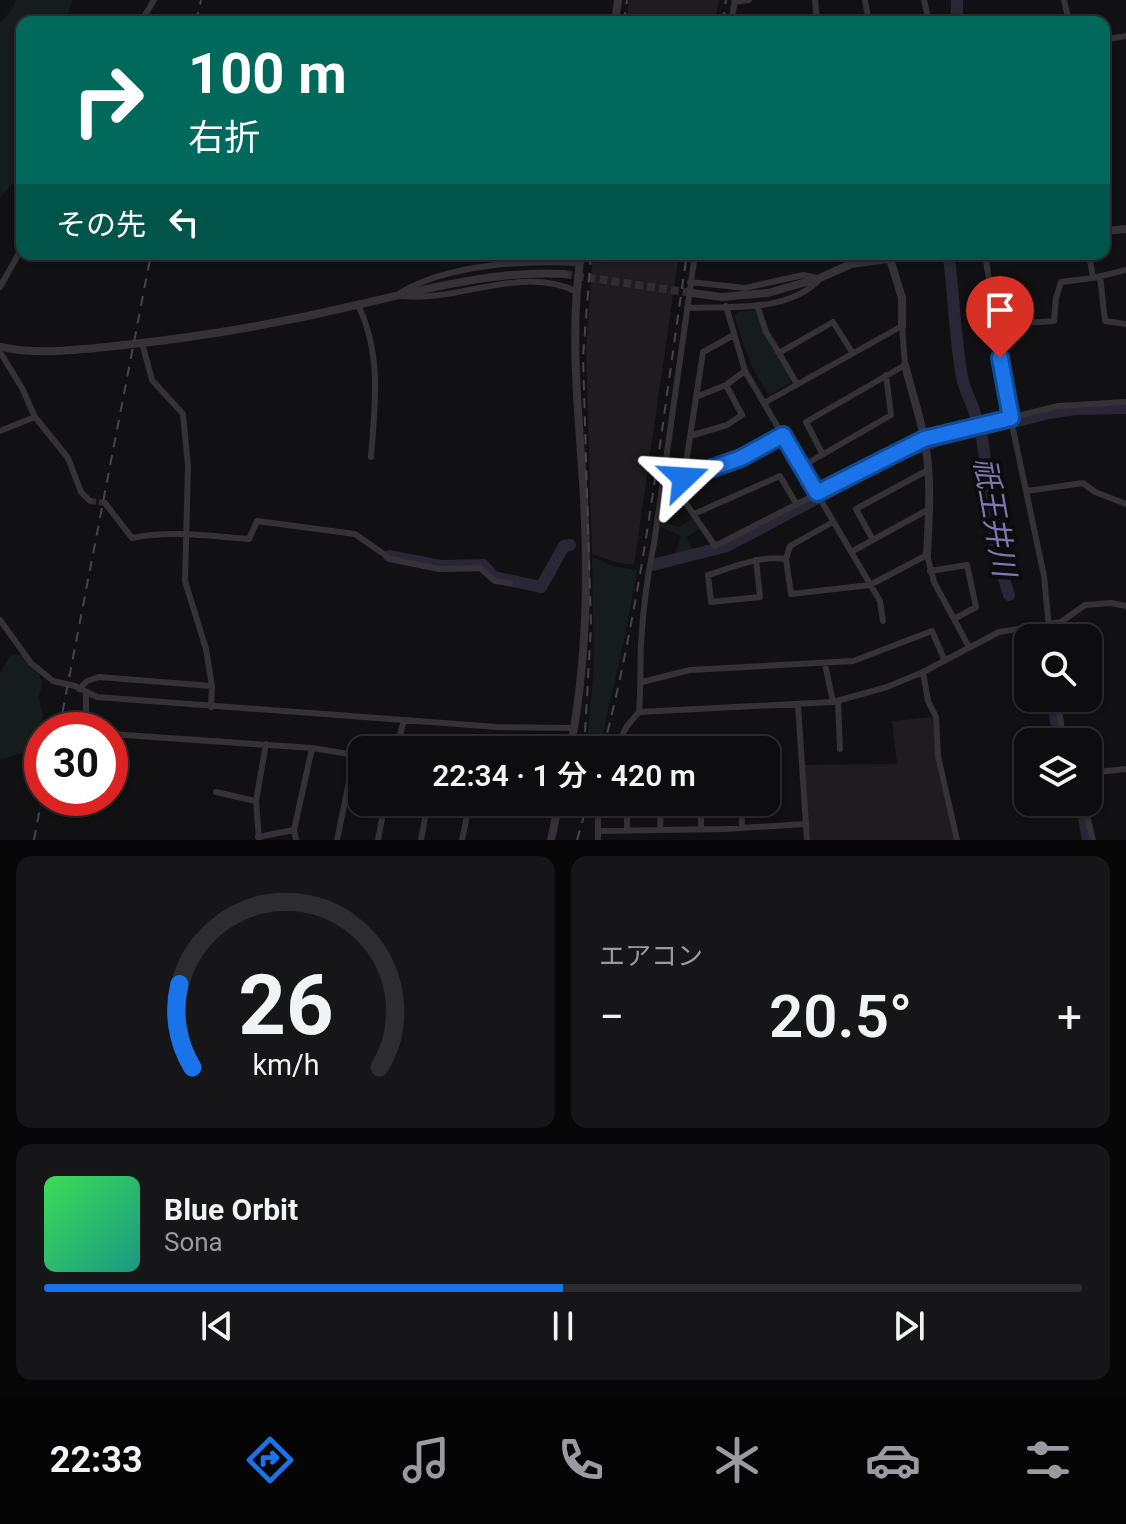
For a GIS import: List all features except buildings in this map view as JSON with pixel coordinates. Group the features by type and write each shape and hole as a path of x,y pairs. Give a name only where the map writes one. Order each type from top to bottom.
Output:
{"street":[{"path":"735,1 749,0"},
{"path":"0,287 16,259"},
{"path":"396,295 418,282 505,263 553,260"},
{"path":"573,736 585,624 584,515 573,355 580,260"},
{"path":"622,736 639,712 648,574 694,260"},
{"path":"851,260 851,264"},
{"path":"692,293 747,296 768,293 820,278 851,264 882,260"},
{"path":"890,260 902,298 905,365 924,439 928,470 927,555 930,571 969,647"},
{"path":"986,260 994,325 1044,576 1048,622"},
{"path":"1091,260 1105,321 1126,324"},
{"path":"994,325 1054,321 1061,282 1126,270"},
{"path":"0,350 48,352 142,343 358,305 508,274 564,274"},
{"path":"690,282 745,288 803,275 820,278"},
{"path":"687,308 757,305 787,299 809,290 820,278"},
{"path":"396,295 425,298 512,282 542,281 560,283 577,292"},
{"path":"358,305 367,322 376,362 371,457"},
{"path":"757,305 766,332 797,384"},
{"path":"726,306 745,371 880,601 883,621"},
{"path":"779,353 833,322 852,352"},
{"path":"764,403 902,326"},
{"path":"734,335 703,352 681,496 715,546 924,439 1012,421 1058,406 1126,402"},
{"path":"142,343 152,380 183,414 188,466 185,581 206,649 212,686 211,707"},
{"path":"0,350 35,417 68,458 81,492 90,501"},
{"path":"822,453 806,422 905,365"},
{"path":"696,397 726,385 745,371"},
{"path":"801,467 891,415 886,375"},
{"path":"690,436 727,425 742,415 726,385"},
{"path":"0,431 35,417"},
{"path":"684,478 741,458 783,435"},
{"path":"873,540 856,509 928,470"},
{"path":"694,514 780,476 797,505"},
{"path":"1027,491 1083,483 1095,492 1126,504"},
{"path":"105,503 132,538 153,534 185,534 249,539 257,521 355,534 391,559 439,569 480,568 495,581 510,583"},
{"path":"851,552 929,509"},
{"path":"831,518 790,546 786,559 791,594 870,585 927,555"},
{"path":"756,560 760,597 711,602 708,575 756,560 786,559"},
{"path":"930,571 967,565 976,607 954,619"},
{"path":"639,712 835,701 887,687 923,672 999,632 1061,622 1085,605 1111,603 1126,606"},
{"path":"0,620 31,663 53,681 97,697 497,727 574,728"},
{"path":"642,682 690,670 853,661 932,631 945,661"},
{"path":"825,664 835,701 840,749"},
{"path":"923,672 928,701 936,717 938,756 957,840"},
{"path":"88,712 82,691 87,681 99,677 212,686"},
{"path":"798,705 807,840"},
{"path":"400,736 404,720"},
{"path":"128,735 348,753"},
{"path":"266,744 256,801 259,838 294,830"},
{"path":"296,840 294,830 312,748"},
{"path":"1102,772 1126,769"},
{"path":"216,792 256,801"},
{"path":"337,840 348,795"},
{"path":"378,840 382,816"},
{"path":"421,840 425,816"},
{"path":"462,840 467,816"},
{"path":"551,840 556,816"},
{"path":"598,816 598,840"},
{"path":"627,816 627,831"},
{"path":"660,816 660,830"},
{"path":"701,816 701,830"},
{"path":"742,816 742,826"},
{"path":"1087,816 1093,840"},
{"path":"598,831 701,830 806,824"},
{"path":"723,840 724,829"}],"shaded area":[{"path":"16,0 73,0 66,16 16,16 16,180 0,198 0,22 11,11"},
{"path":"629,0 719,0 716,16 627,16"},
{"path":"593,260 678,260 634,565 592,554 586,349"},
{"path":"754,310 759,313 791,379 790,383 771,394 767,393 751,365 734,316 738,312"},
{"path":"693,519 699,528 686,538 694,551 674,556 681,536 659,526 662,522 679,527"},
{"path":"592,557 613,566 637,570 602,736 587,736 594,668"},
{"path":"16,654 32,660 43,683 38,698 43,712 24,712 24,753 0,759 0,673 10,656"},
{"path":"932,717 938,769 954,840 810,840 804,765 897,764 892,721"}],"waterway":[{"name":"祇王井川","path":"957,0 957,16"},
{"name":"祇王井川","path":"949,260 962,377 977,424"},
{"path":"899,455 937,441 1049,413 1126,408"},
{"name":"祇王井川","path":"982,438 994,519 995,549 1009,595"},
{"path":"653,565 727,546 876,467"},
{"path":"389,556 441,566 483,565 494,577 541,587 564,546 570,545"},
{"name":"祇王井川","path":"1054,712 1056,722"},
{"name":"祇王井川","path":"1084,816 1088,840"}],"tunnel":[{"path":"564,274 692,293"},
{"path":"90,501 105,503"}],"railway":[{"path":"197,16 201,0"},
{"path":"625,16 627,0"},
{"path":"724,16 726,0"},
{"path":"62,712 150,260"},
{"path":"585,736 591,626 583,357 591,260"},
{"path":"606,736 641,566 686,260"},
{"path":"34,840 38,816"},
{"path":"577,840 584,816"}],"route":[{"path":"684,478 741,458 783,435 817,493 924,439 1011,418 1000,358"}]}
